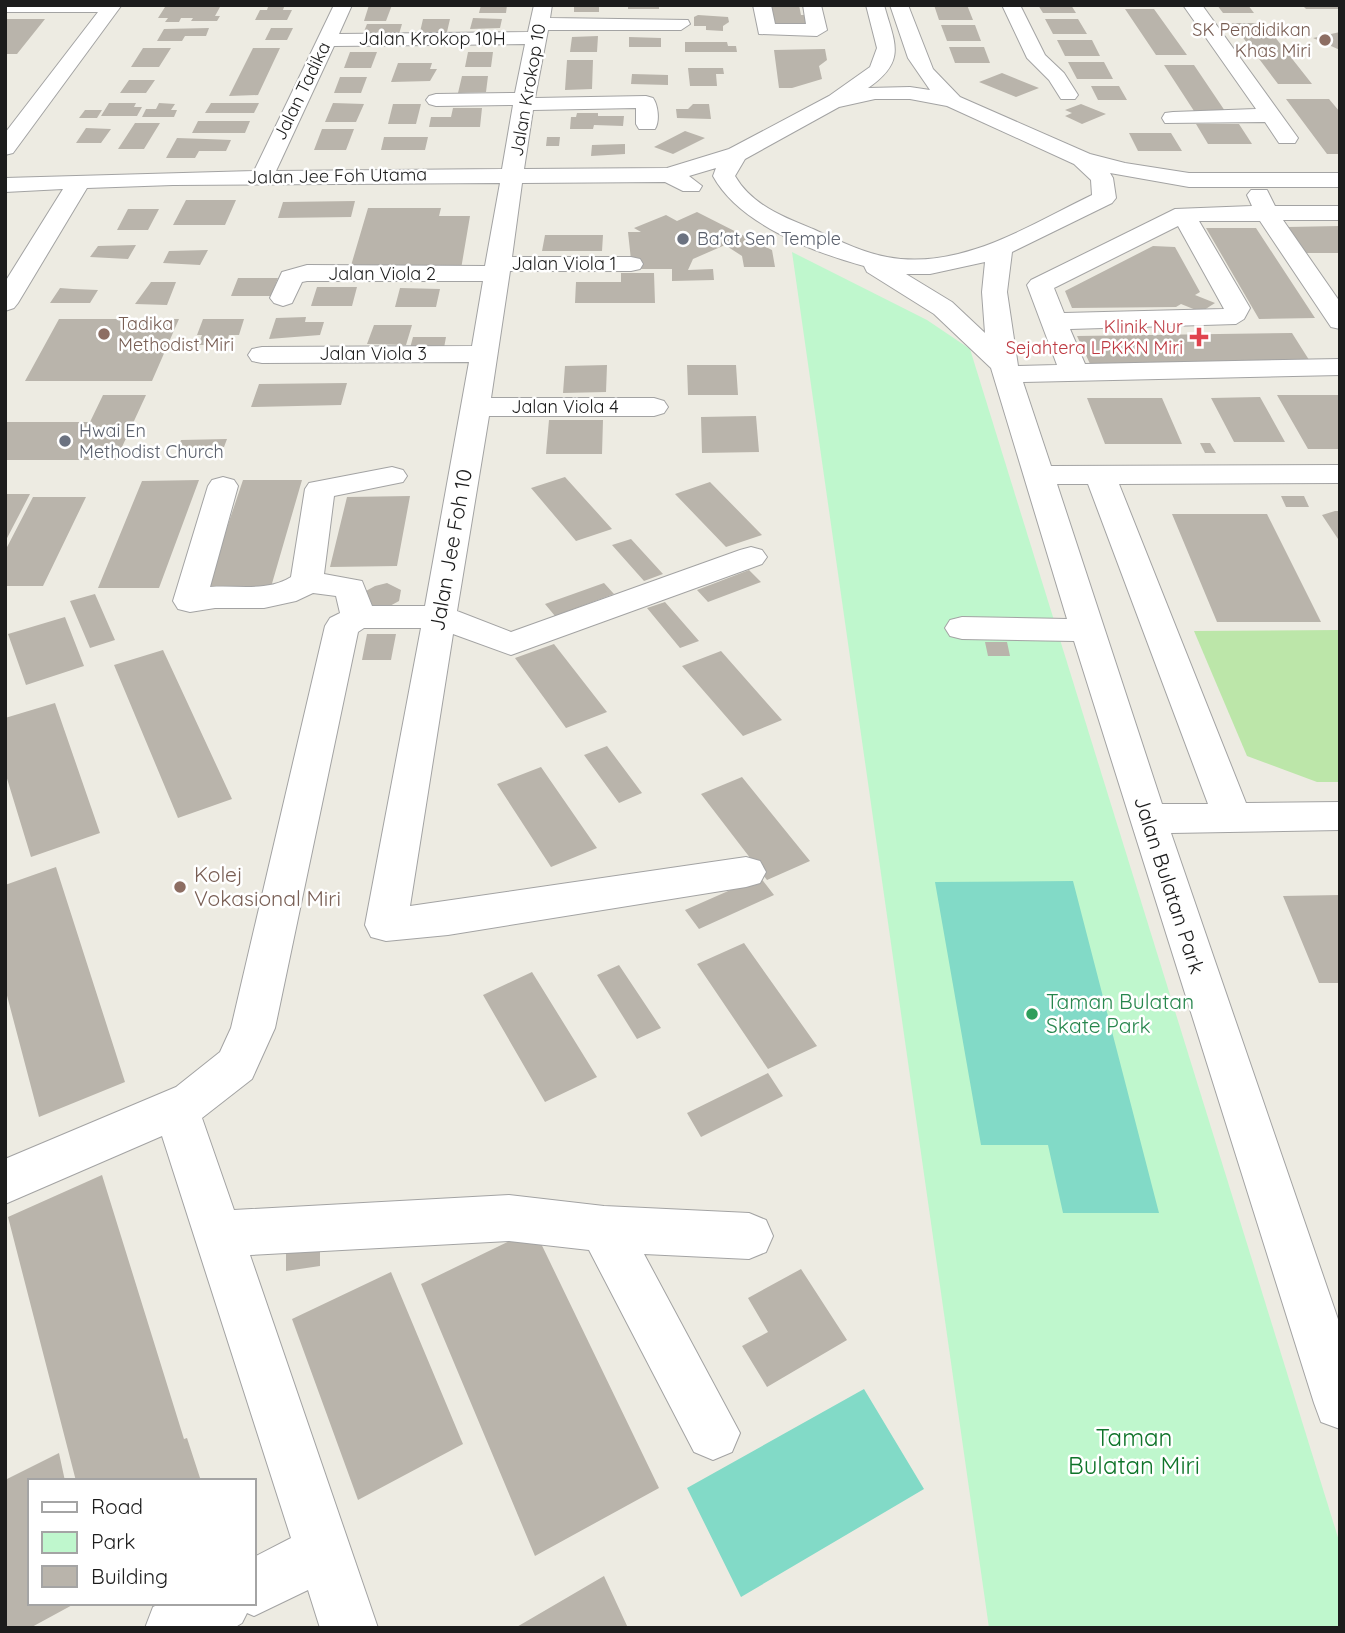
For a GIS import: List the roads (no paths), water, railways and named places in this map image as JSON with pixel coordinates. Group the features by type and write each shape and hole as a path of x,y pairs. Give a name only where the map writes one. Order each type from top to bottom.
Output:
{"street":[{"path":"5,6 112,5"},
{"path":"5,303 76,181 28,163 11,141 112,5"},
{"name":"Jalan Tadika","path":"261,177 343,5"},
{"path":"762,5 766,30 817,30 811,5"},
{"path":"830,5 836,30"},
{"path":"669,175 737,154 832,102 872,75 883,63 887,48 874,5"},
{"path":"899,5 921,69 933,86 953,101 1082,159 1124,170 1189,180"},
{"path":"1011,5 1037,58 1057,77 1068,95"},
{"path":"1192,5 1287,138"},
{"name":"Jalan Krokop 10H","path":"327,40 540,22 681,24"},
{"name":"Jalan Krokop 10","path":"513,175 540,22"},
{"path":"832,102 875,93 910,93 953,101"},
{"path":"436,100 646,102 648,124"},
{"path":"1173,117 1271,116"},
{"path":"737,154 724,176 731,192 743,204"},
{"path":"1082,159 1102,178 1104,198"},
{"name":"Jalan Jee Foh 10","path":"513,175 476,407 386,925 447,919 746,872"},
{"path":"669,175 743,204 792,230 862,259 943,308 974,333 1006,369 1074,372 1340,368"},
{"name":"Jalan Jee Foh Utama","path":"5,185 261,177 669,175"},
{"path":"862,259 904,267 933,266 1001,247 1104,198 1143,187 1189,180 1340,180"},
{"path":"1253,180 1267,214 1340,321"},
{"path":"1074,372 1040,285 1183,214 1340,213"},
{"path":"1054,321 1227,318 1235,313 1237,308 1183,214"},
{"name":"Jalan Bulatan Park","path":"1001,247 993,273 994,303 1006,369 1090,630 1147,819 1340,1403"},
{"name":"Jalan Viola 1","path":"497,269 631,264"},
{"name":"Jalan Viola 2","path":"283,298 291,277 297,275 497,269"},
{"name":"Jalan Viola 3","path":"262,355 484,354"},
{"name":"Jalan Viola 4","path":"476,407 654,407"},
{"path":"1039,475 1340,474"},
{"path":"1100,475 1232,817"},
{"path":"307,582 320,489 392,476"},
{"path":"223,486 190,601 219,597 273,598 293,592 307,582 351,588 358,617"},
{"path":"5,1182 192,1101 236,1065 253,1028 342,626 358,617 439,617 511,644 751,558"},
{"path":"962,628 1090,630"},
{"path":"1147,819 1340,816"},
{"path":"176,1108 349,1628"},
{"path":"218,1234 509,1218 604,1229 749,1236"},
{"path":"604,1229 713,1433"},
{"path":"256,1586 323,1552"},
{"path":"174,1628 218,1605"}],"place":[{"name":"SK Pendidikan Khas Miri","path":"1325,40"},
{"name":"Ba'at Sen Temple","path":"683,239"},
{"name":"Tadika Methodist Miri","path":"104,334"},
{"name":"Klinik Nur Sejahtera LPKKN Miri","path":"1199,337"},
{"name":"Hwai En Methodist Church","path":"65,441"},
{"name":"Kolej Vokasional Miri","path":"180,887"},
{"name":"Taman Bulatan Skate Park","path":"1032,1014"}],"park label":[{"name":"Taman Bulatan Miri","path":"1134,1452"}]}
